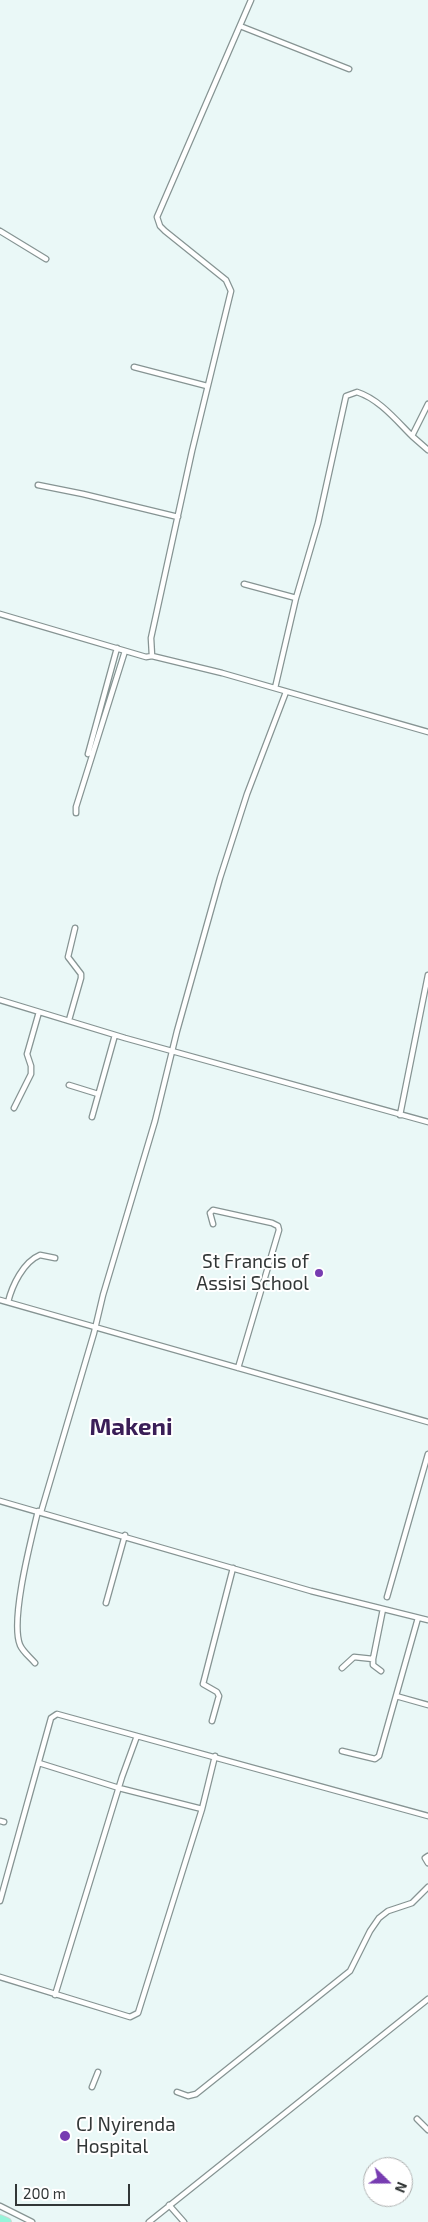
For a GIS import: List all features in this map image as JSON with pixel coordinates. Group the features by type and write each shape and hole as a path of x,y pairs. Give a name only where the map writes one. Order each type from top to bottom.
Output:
{"main road":[{"path":"0,2218 7,2222"}],"street":[{"path":"152,656 151,638 230,287 226,280 160,226 157,216 252,0"},
{"path":"240,26 349,69"},
{"path":"0,231 46,259"},
{"path":"134,367 207,386"},
{"path":"275,688 296,598 318,523 346,396 357,392 368,396 399,421 428,450"},
{"path":"412,436 428,404"},
{"path":"38,485 178,517"},
{"path":"244,584 296,598"},
{"path":"0,614 146,657 152,656 222,673 428,732"},
{"path":"88,754 117,648"},
{"path":"76,813 76,806 125,651"},
{"path":"35,1663 21,1648 18,1634 21,1586 40,1511 153,1130 172,1051 220,878 247,794 286,692"},
{"path":"69,1020 80,978 80,974 68,956 74,928"},
{"path":"400,1115 428,975"},
{"path":"0,1000 115,1035 428,1122"},
{"path":"14,1108 30,1074 31,1066 27,1054 39,1012"},
{"path":"92,1117 115,1035"},
{"path":"69,1085 98,1094"},
{"path":"213,1224 210,1213 213,1210 272,1223 278,1226 279,1230 238,1368"},
{"path":"8,1302 16,1282 31,1260 40,1255 55,1258"},
{"path":"0,1300 428,1422"},
{"path":"386,1597 428,1454"},
{"path":"0,1500 233,1568 428,1620"},
{"path":"106,1603 125,1535"},
{"path":"212,1721 219,1696 217,1692 203,1684 233,1568"},
{"path":"381,1670 374,1666 373,1659 383,1609"},
{"path":"342,1751 377,1758 418,1618"},
{"path":"342,1668 352,1658 373,1659"},
{"path":"396,1696 428,1705"},
{"path":"0,1901 52,1718 57,1714 428,1816"},
{"path":"55,1995 137,1736"},
{"path":"0,1977 130,2017 138,2013 202,1809 215,1756"},
{"path":"39,1763 119,1788 202,1809"},
{"path":"428,1856 426,1858 428,1863"},
{"path":"177,2092 188,2096 196,2094 350,1971 370,1931 379,1918 388,1911 412,1903 428,1887"},
{"path":"149,2222 428,1999"},
{"path":"92,2087 98,2072"},
{"path":"417,2119 428,2130"},
{"path":"170,2204 184,2222"},
{"path":"0,2206 32,2222"}],"place":[{"name":"St Francis of Assisi School","path":"319,1273"},
{"name":"CJ Nyirenda Hospital","path":"65,2136"}],"district":[{"name":"Makeni","path":"131,1427"}]}
